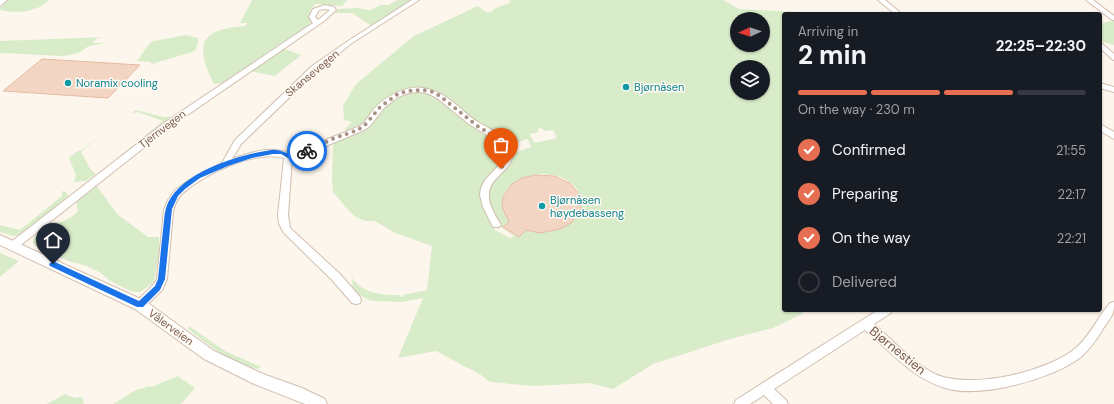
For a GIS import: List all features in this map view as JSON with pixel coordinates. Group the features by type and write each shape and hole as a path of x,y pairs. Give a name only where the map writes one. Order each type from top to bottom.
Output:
{"street":[{"path":"0,4 4,0"},
{"name":"Skansevegen","path":"226,164 230,154 238,142 315,68 350,42 416,0"},
{"path":"881,0 896,12"},
{"path":"1089,0 1113,18"},
{"path":"1102,19 1113,18"},
{"name":"Tjernvegen","path":"14,245 167,125 317,23"},
{"path":"1102,46 1114,58"},
{"path":"1102,85 1113,88"},
{"path":"140,305 158,287 162,279 167,217 171,202 182,187 198,177 226,164 268,153 282,152 288,156 308,151 332,139 358,130 367,123 380,107 401,93 416,90 433,92 476,125 505,143 508,148 508,156 504,166 487,183 484,190 485,199 496,226"},
{"path":"1102,128 1114,136"},
{"path":"288,156 284,224 287,230 336,277 356,300"},
{"name":"Vålerveien","path":"0,240 14,245 140,305 209,355 252,376 297,393 320,404"},
{"name":"Bjørnestien","path":"866,324 922,372 949,383 977,387 1014,381 1060,364 1080,350 1114,306"},
{"path":"740,404 884,312"},
{"path":"764,388 782,404"}],"green space":[{"path":"8,0 49,0 39,7 26,11 13,12 1,10 0,8"},
{"path":"252,0 347,0 342,6 315,4 310,11 311,23 309,25 223,83 214,84 204,58 203,48 206,40 219,30 246,26 247,23 240,23"},
{"path":"398,0 414,0 373,27 352,13 335,13 338,9 358,8 370,10 381,5 388,5"},
{"path":"507,0 723,0 739,9 798,12 782,12 782,312 802,312 802,314 773,328 730,339 653,364 613,389 589,383 534,386 490,382 481,375 436,351 398,358 423,298 401,302 373,301 353,291 352,278 361,287 378,294 398,295 402,297 403,295 427,290 432,246 395,233 375,221 365,221 356,217 349,211 333,192 333,140 361,130 371,121 384,105 401,95 413,92 424,92 434,95 504,146 506,154 505,160 482,188 481,196 495,230 510,238 515,236 499,225 496,221 488,200 487,185 505,167 511,154 531,147 528,139 509,145 502,138 481,125 447,99 428,89 417,88 405,90 391,97 385,101 361,126 347,133 345,129 352,122 344,120 343,106 356,84 414,36 478,6 486,12 491,12 496,8 512,1","holes":["542,128 544,131 553,130 557,138 534,143 530,134 539,132 538,129","541,174 561,178 574,186 580,196 580,208 574,219 563,227 546,232 526,230 519,237 503,227 510,221 504,212 502,203 504,195 515,183"]},
{"path":"1114,20 1114,45 1102,41 1102,23"},
{"path":"186,35 198,38 195,51 152,64 150,62 137,61 150,43"},
{"path":"107,37 97,38 93,43 103,43 102,44 89,46 78,53 64,56 0,53 0,41"},
{"path":"282,48 301,55 275,76 250,71"},
{"path":"135,110 164,117 172,117 120,156 163,121 138,112 132,113"},
{"path":"102,134 81,152 91,170 96,174 86,181 74,182 76,175 69,158"},
{"path":"96,185 117,214 148,237 159,237 159,256 154,282 140,292 133,292 110,281 101,273 87,266 68,261 35,246 33,242 34,237 75,214 78,211 76,200"},
{"path":"62,191 66,192 68,196 22,234 14,236 0,232 0,225 20,230 62,196"},
{"path":"0,253 19,261 0,277"},
{"path":"189,326 225,351 261,367 258,369 248,367 230,358 188,329"},
{"path":"178,376 195,388 181,404 113,404 136,390 151,387"},
{"path":"65,394 75,398 82,397 84,404 47,404"}],"building":[{"name":"Noramix cooling","path":"42,59 140,65 108,98 3,91"},
{"name":"Bjørnåsen høydebasseng","path":"535,175 554,176 570,183 580,195 581,210 571,223 560,229 540,233 526,230 519,237 503,227 509,222 502,207 503,197 512,184 522,178"}],"way so far":[{"path":"307,151 332,139 358,130 371,119 380,107 398,94 408,91 423,90 433,92 440,96 476,125 505,143 508,149 508,156 504,166 501,169"}],"place":[{"name":"Noramix cooling","path":"68,83"},
{"name":"Bjørnåsen","path":"626,87"},
{"name":"Bjørnåsen høydebasseng","path":"542,206"}],"route":[{"path":"53,264 140,305 158,287 162,279 167,217 171,202 182,187 198,177 226,164 251,156 282,152 288,156 307,151"}]}
